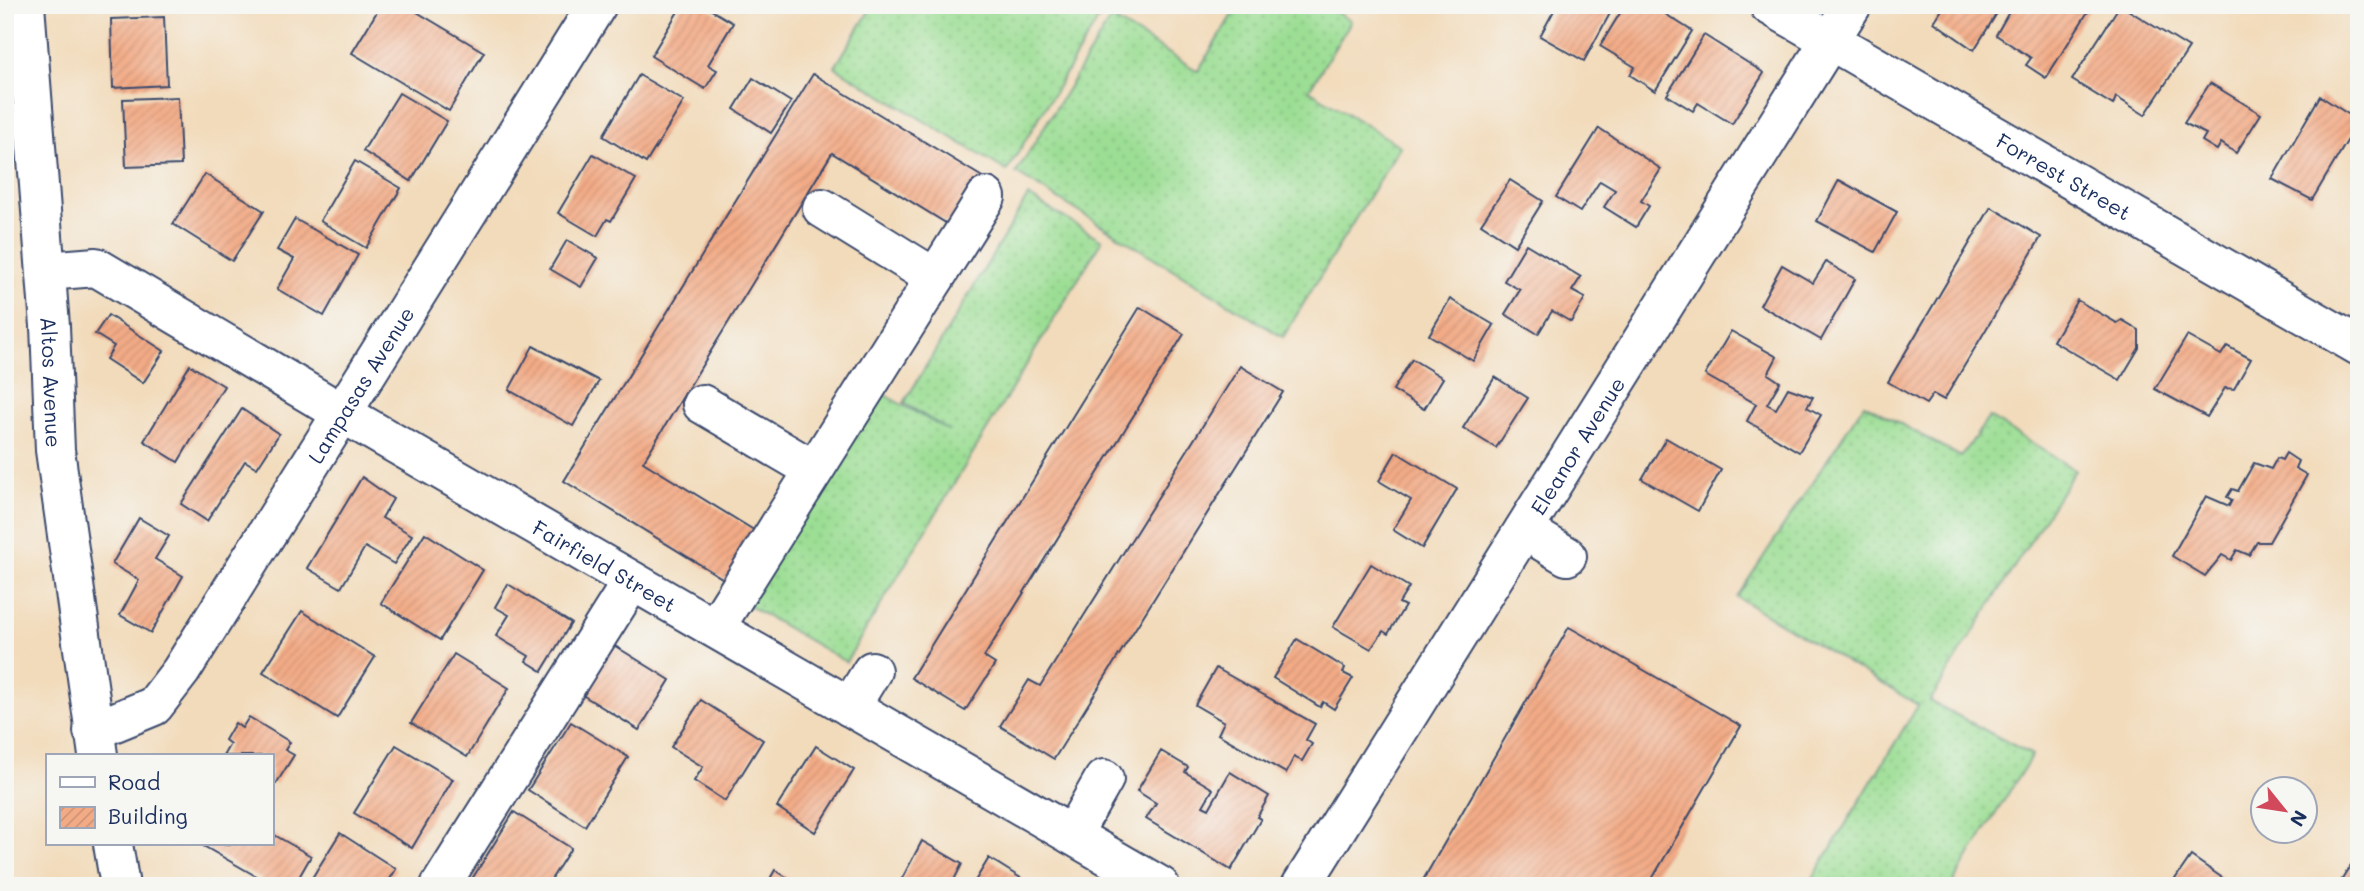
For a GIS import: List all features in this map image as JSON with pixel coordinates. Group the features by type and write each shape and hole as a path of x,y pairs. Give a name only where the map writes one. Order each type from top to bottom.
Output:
{"street":[{"name":"Altos Avenue","path":"25,5 46,271 55,450 96,743"},
{"name":"Lampasas Avenue","path":"96,743 154,706 167,692 597,5"},
{"name":"Forrest Street","path":"1769,5 2359,346"},
{"name":"Eleanor Avenue","path":"1301,886 1852,5"},
{"path":"715,628 986,197"},
{"path":"822,208 935,278"},
{"name":"Fairfield Street","path":"46,271 96,267 342,413 1160,886"},
{"path":"702,404 814,470"},
{"path":"1524,530 1567,555"},
{"path":"440,886 632,581"},
{"path":"850,706 872,671"},
{"path":"1072,835 1104,779"},
{"path":"114,846 120,886"}],"green space":[{"path":"873,5 1107,5 1007,171 835,67"},
{"path":"1238,5 1325,5 1351,21 1309,90 1400,146 1283,337 1016,173 1111,18 1198,71"},
{"path":"1028,196 1102,240 846,662 742,602 872,388 949,431 904,403"},
{"path":"1864,404 1961,457 1989,417 2075,470 1930,701 2032,755 1951,886 1808,886 1918,705 1737,597"}],"building":[{"path":"381,5 405,5 484,52 449,111 352,53"},
{"path":"682,5 703,5 733,23 708,65 717,70 705,89 651,56"},
{"path":"1557,5 1608,5 1613,8 1584,61 1540,36"},
{"path":"1625,5 1651,5 1692,31 1655,91 1630,75 1635,67 1600,46"},
{"path":"1945,5 2002,5 1974,50 1934,22"},
{"path":"2013,5 2091,7 2046,78 2026,65 2031,58 1996,35"},
{"path":"2120,5 2189,48 2145,115 2116,97 2113,105 2072,80"},
{"path":"164,17 167,85 113,88 111,19"},
{"path":"1704,35 1764,73 1732,124 1698,103 1693,111 1667,95"},
{"path":"813,74 984,178 954,228 832,153 643,462 757,532 727,581 564,481"},
{"path":"639,75 684,101 646,163 603,136"},
{"path":"753,78 791,102 771,133 734,109"},
{"path":"2210,83 2261,114 2236,153 2221,143 2217,150 2202,141 2206,134 2184,123"},
{"path":"399,93 447,121 411,181 363,151"},
{"path":"2320,96 2359,121 2312,200 2272,179"},
{"path":"178,97 181,165 126,167 123,99"},
{"path":"1599,128 1661,169 1641,201 1649,206 1636,227 1604,207 1615,190 1600,181 1580,212 1556,197"},
{"path":"593,154 636,179 611,221 607,219 597,236 558,213"},
{"path":"355,161 401,188 366,248 320,221"},
{"path":"205,174 264,211 232,261 173,224"},
{"path":"1510,180 1543,201 1515,246 1481,224"},
{"path":"1839,180 1897,212 1875,252 1817,221"},
{"path":"1991,207 2041,237 1944,400 1933,394 1926,404 1888,382"},
{"path":"295,219 358,255 324,316 277,289 294,259 277,250"},
{"path":"567,240 598,258 581,287 550,269"},
{"path":"1526,244 1581,277 1572,291 1585,298 1571,322 1552,311 1538,334 1505,314 1520,290 1504,281"},
{"path":"1826,262 1855,279 1821,340 1760,305 1782,265 1813,283"},
{"path":"1450,299 1494,325 1473,361 1429,335"},
{"path":"2077,300 2117,323 2122,320 2139,330 2139,348 2120,380 2053,341"},
{"path":"1140,307 1184,334 984,657 995,664 965,711 911,678"},
{"path":"108,315 164,351 143,383 106,359 114,346 95,334"},
{"path":"1731,331 1777,357 1768,374 1780,382 1767,404 1776,409 1788,388 1813,397 1807,407 1821,415 1799,452 1747,421 1756,404 1705,375"},
{"path":"2187,336 2221,355 2227,346 2251,359 2234,389 2225,388 2207,417 2155,389"},
{"path":"533,346 599,381 573,426 509,390"},
{"path":"1412,359 1443,378 1424,409 1393,390"},
{"path":"190,365 224,386 178,462 144,441"},
{"path":"1240,366 1283,392 1054,759 1000,726 1029,680 1040,686"},
{"path":"1495,377 1528,398 1496,448 1463,428"},
{"path":"242,409 279,434 257,468 245,461 207,521 181,504"},
{"path":"1666,438 1721,470 1698,511 1642,479"},
{"path":"1396,452 1457,489 1422,548 1393,530 1411,500 1379,481"},
{"path":"2286,453 2298,461 2295,468 2307,475 2269,542 2257,542 2249,555 2237,550 2231,560 2222,555 2205,576 2172,556 2206,496 2229,506 2232,500 2227,497 2232,489 2238,491 2254,463 2271,469 2277,458 2282,460"},
{"path":"362,477 393,499 382,518 412,535 394,564 365,547 341,588 307,568"},
{"path":"139,518 169,536 155,559 183,576 151,633 120,615 139,580 112,564"},
{"path":"425,533 483,570 440,640 381,603"},
{"path":"1371,564 1409,587 1399,603 1405,606 1388,634 1383,631 1371,649 1333,627"},
{"path":"508,584 571,623 542,671 526,661 529,656 496,636 509,615 495,607"},
{"path":"302,611 375,657 337,718 263,672"},
{"path":"1569,627 1741,726 1648,886 1637,881 1634,886 1429,886 1422,882"},
{"path":"1297,639 1345,668 1343,673 1353,678 1334,709 1323,702 1320,707 1273,678"},
{"path":"607,641 670,680 639,730 576,691"},
{"path":"454,654 509,688 467,757 411,723"},
{"path":"1216,668 1315,724 1306,740 1312,744 1302,761 1294,757 1286,773 1218,734 1224,722 1195,705"},
{"path":"701,700 763,740 725,801 694,781 703,767 671,747"},
{"path":"249,717 290,742 285,750 294,755 276,784 273,782 273,754 224,754 230,744 225,740 235,723 242,728"},
{"path":"571,722 628,757 585,826 528,790"},
{"path":"396,745 453,779 412,848 354,813"},
{"path":"816,746 854,770 815,832 777,807"},
{"path":"1161,751 1188,767 1185,772 1213,789 1203,806 1209,809 1230,772 1269,796 1257,817 1261,819 1231,870 1146,819 1156,803 1137,791"},
{"path":"514,812 571,848 547,886 482,886 472,879"},
{"path":"340,833 396,869 386,886 307,886"},
{"path":"273,834 311,856 294,886 262,886 258,884 261,879 203,846 273,846"},
{"path":"922,841 962,864 951,886 898,886"},
{"path":"2191,856 2234,886 2183,886 2175,879"},
{"path":"989,858 1027,882 1024,886 972,886"},
{"path":"2351,865 2359,870 2359,886 2338,886"},
{"path":"775,870 801,886 766,886"}]}
